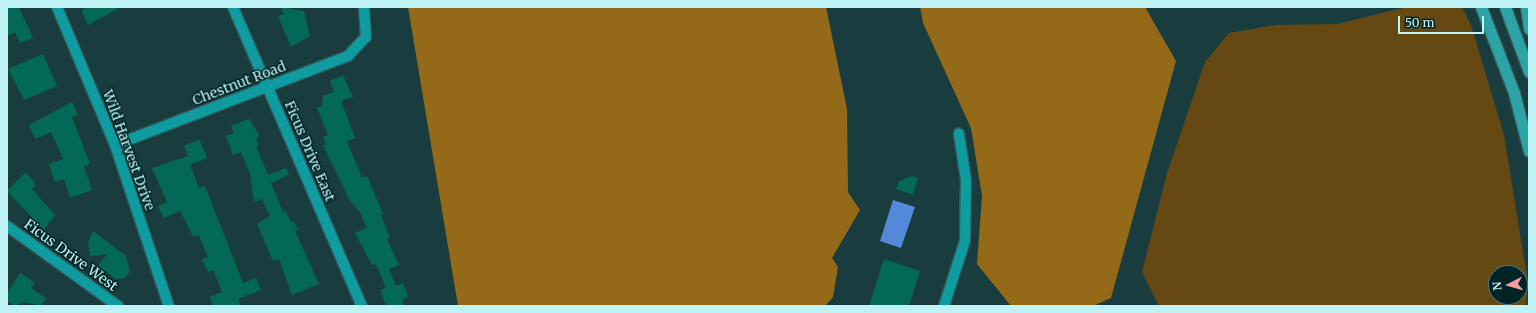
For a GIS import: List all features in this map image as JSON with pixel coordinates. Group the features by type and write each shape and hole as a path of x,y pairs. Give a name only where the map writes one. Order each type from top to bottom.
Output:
{"highway":[{"path":"1481,7 1514,93 1529,151"},
{"path":"1505,7 1529,72"},
{"path":"1526,7 1529,29"}],"street":[{"name":"Wild Harvest Drive","path":"57,7 115,145 169,306"},
{"name":"Ficus Drive East","path":"233,7 362,306"},
{"name":"Chestnut Road","path":"115,145 348,56 366,37 364,7"},
{"path":"944,306 965,241 966,180 959,134"},
{"name":"Ficus Drive West","path":"7,226 118,306"}],"shaded area":[{"path":"408,7 826,7 847,109 848,192 860,210 832,258 838,267 833,297 825,306 458,306"},
{"path":"920,7 1145,7 1176,61 1111,298 1093,306 1011,306 977,264 982,196 971,128 923,23"},
{"path":"1407,7 1462,7 1471,25 1504,135 1525,265 1488,265 1488,305 1526,306 1159,306 1142,272 1167,173 1205,62 1229,33 1275,25 1337,24"}],"water":[{"path":"893,200 915,207 901,248 880,241"}],"building":[{"path":"7,7 19,7 33,38 20,43 15,32 7,36"},
{"path":"85,7 121,7 88,25 82,11"},
{"path":"281,7 304,11 310,36 291,47 278,16 284,14"},
{"path":"43,54 57,86 24,100 8,69"},
{"path":"343,75 353,97 341,101 355,138 347,141 362,178 367,176 383,214 381,215 390,238 387,239 399,265 389,269 396,286 403,283 408,297 402,300 404,306 386,306 380,290 386,288 376,264 372,265 355,233 367,228 360,212 350,201 323,145 326,144 323,137 328,135 317,108 322,106 323,96 334,92 330,81"},
{"path":"72,102 78,115 72,117 90,164 84,166 92,190 70,198 64,179 55,182 49,164 63,159 51,132 35,139 29,125"},
{"path":"249,119 260,136 256,138 259,145 256,146 268,175 286,168 289,175 271,183 283,212 286,211 291,222 294,221 298,230 295,231 319,284 292,295 279,259 273,261 257,224 270,216 262,199 254,202 250,174 241,152 233,155 226,136 234,133 231,126"},
{"path":"199,139 207,158 190,165 199,188 205,186 243,283 256,278 261,290 238,299 241,306 213,306 210,297 222,292 213,270 208,272 202,259 208,257 199,236 193,236 180,211 164,218 158,206 167,202 152,168 188,156 184,146"},
{"path":"26,172 36,185 32,189 55,215 44,230 7,191"},
{"path":"912,176 918,178 913,195 896,189 899,181"},
{"path":"93,231 126,256 130,271 125,278 116,279 98,266 107,254 90,256 88,243"},
{"path":"884,259 920,271 909,306 869,306"},
{"path":"20,273 35,283 31,288 46,298 41,306 24,302 15,306 7,301 7,293"}]}
